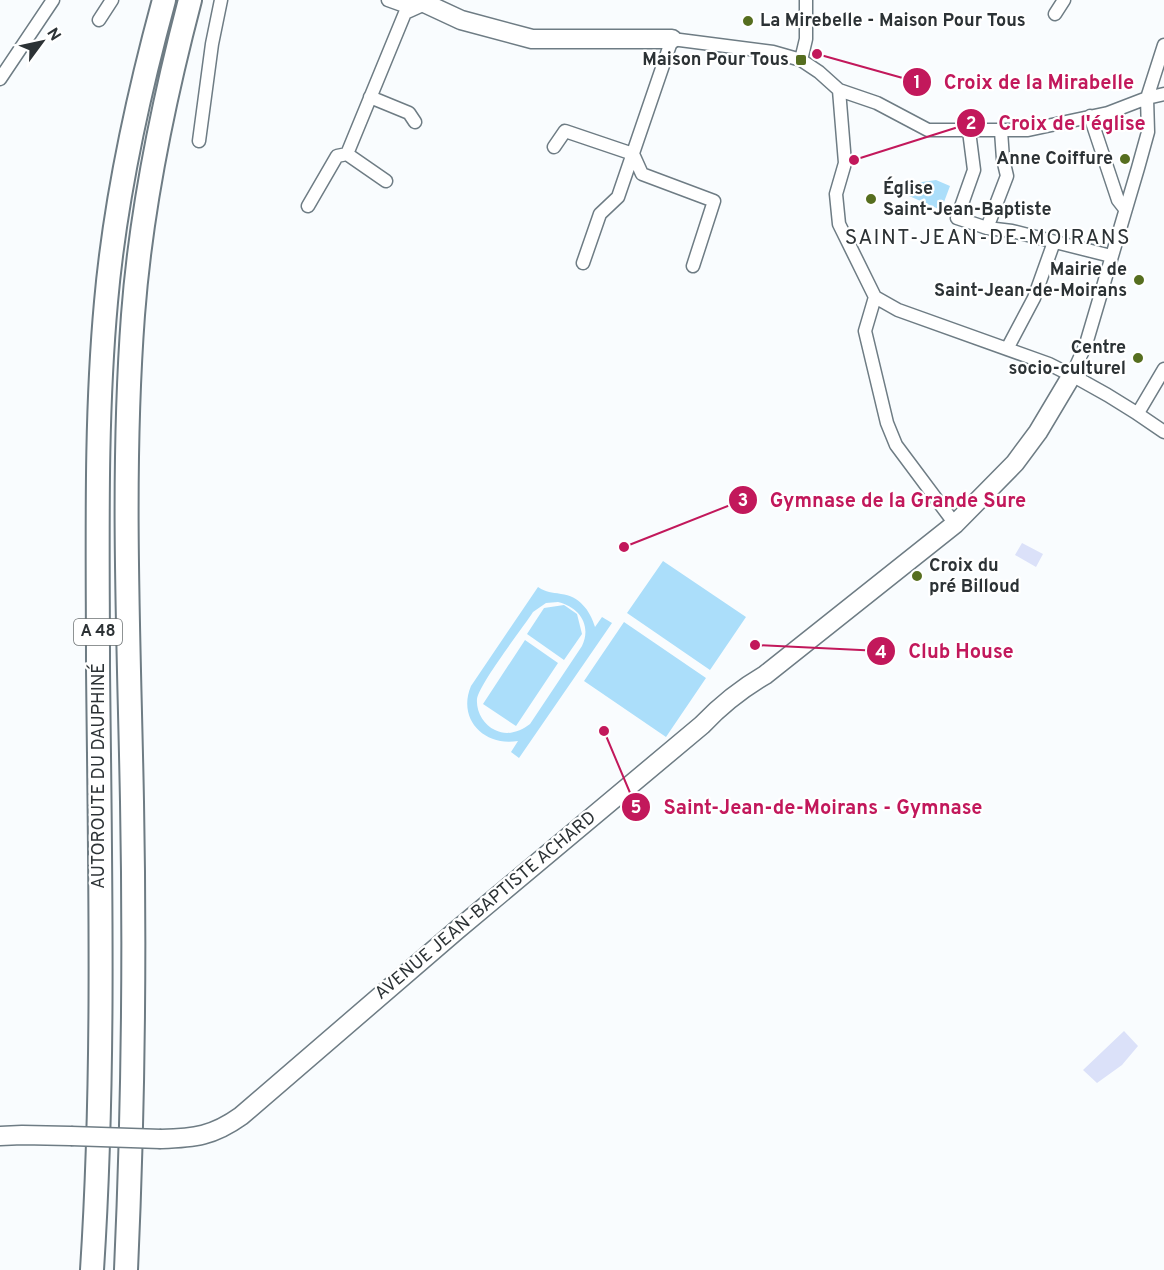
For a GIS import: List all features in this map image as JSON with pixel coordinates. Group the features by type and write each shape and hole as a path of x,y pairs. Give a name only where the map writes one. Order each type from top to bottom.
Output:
{"highway":[{"name":"AUTOROUTE DU DAUPHINÉ","path":"92,1270 100,982 97,548 101,370 106,300 123,179 137,109 164,0"},
{"name":"AUTOROUTE DU DAUPHINÉ","path":"126,1270 132,1156 134,979 127,490 129,378 139,253 150,180 168,88 190,0"}],"street":[{"path":"0,79 53,0"},
{"path":"99,20 112,0"},
{"path":"199,141 221,0"},
{"path":"388,0 402,5 422,2 461,20 532,39 672,39 773,52 801,60 839,90 877,103 928,130 1028,130 1108,113 1164,94"},
{"path":"444,0 461,20"},
{"path":"801,60 806,39 806,0"},
{"path":"1055,15 1064,0"},
{"path":"347,154 405,13 422,2"},
{"path":"583,264 600,214 618,197 672,39"},
{"path":"1072,375 1086,344 1148,132 1147,98 1164,45"},
{"path":"839,90 845,163 836,194 839,224 875,297 898,310 1072,375 1138,412 1164,432"},
{"path":"370,97 410,113 415,122"},
{"path":"1090,116 1118,200 1125,209"},
{"path":"554,147 565,131 633,154 642,174 714,201 693,266"},
{"path":"969,131 974,170 957,218 987,228 1012,231 1111,256"},
{"path":"987,228 1007,176 1002,159 1001,131"},
{"path":"308,206 337,156 347,154 386,181"},
{"path":"1006,349 1034,298 1054,242"},
{"path":"875,297 865,331 887,423 896,445 955,524"},
{"path":"1138,412 1164,369"},
{"name":"AVENUE JEAN-BAPTISTE ACHARD","path":"0,1136 195,1138 224,1128 241,1116 442,943 702,725 725,702 744,687 765,675 955,524 1015,463 1038,432 1072,375"}],"shaded area":[{"path":"936,180 950,186 941,210 900,192 901,185"},
{"path":"1022,543 1043,554 1036,567 1015,555"},
{"path":"663,561 746,617 710,670 627,613"},
{"path":"538,587 567,595 578,601 587,610 595,627 602,617 612,623 519,758 511,752 518,741 494,740 476,728 468,709 471,686","holes":["546,603 565,604 582,618 585,631 582,646 530,724 509,733 491,728 482,718 477,704 485,681 533,612"]},
{"path":"564,605 577,614 582,634 564,660 527,634 544,608"},
{"path":"624,622 706,678 666,737 584,681"},
{"path":"525,640 558,663 516,726 483,704"},
{"path":"1124,1031 1138,1046 1122,1065 1097,1083 1083,1070"}],"place":[{"name":"La Mirebelle - Maison Pour Tous","path":"748,21"},
{"name":"Croix de la Mirabelle","path":"817,54"},
{"name":"Maison Pour Tous","path":"801,60"},
{"name":"Anne Coiffure","path":"1125,159"},
{"name":"Croix de l'église","path":"854,160"},
{"name":"Église Saint-Jean-Baptiste","path":"871,199"},
{"name":"Mairie de Saint-Jean-de-Moirans","path":"1139,280"},
{"name":"Centre socio-culturel","path":"1138,358"},
{"name":"Gymnase de la Grande Sure","path":"624,547"},
{"name":"Croix du pré Billoud","path":"917,576"},
{"name":"Club House","path":"755,645"},
{"name":"Saint-Jean-de-Moirans - Gymnase","path":"604,731"}],"district":[{"name":"SAINT-JEAN-DE-MOIRANS","path":"988,238"}]}
